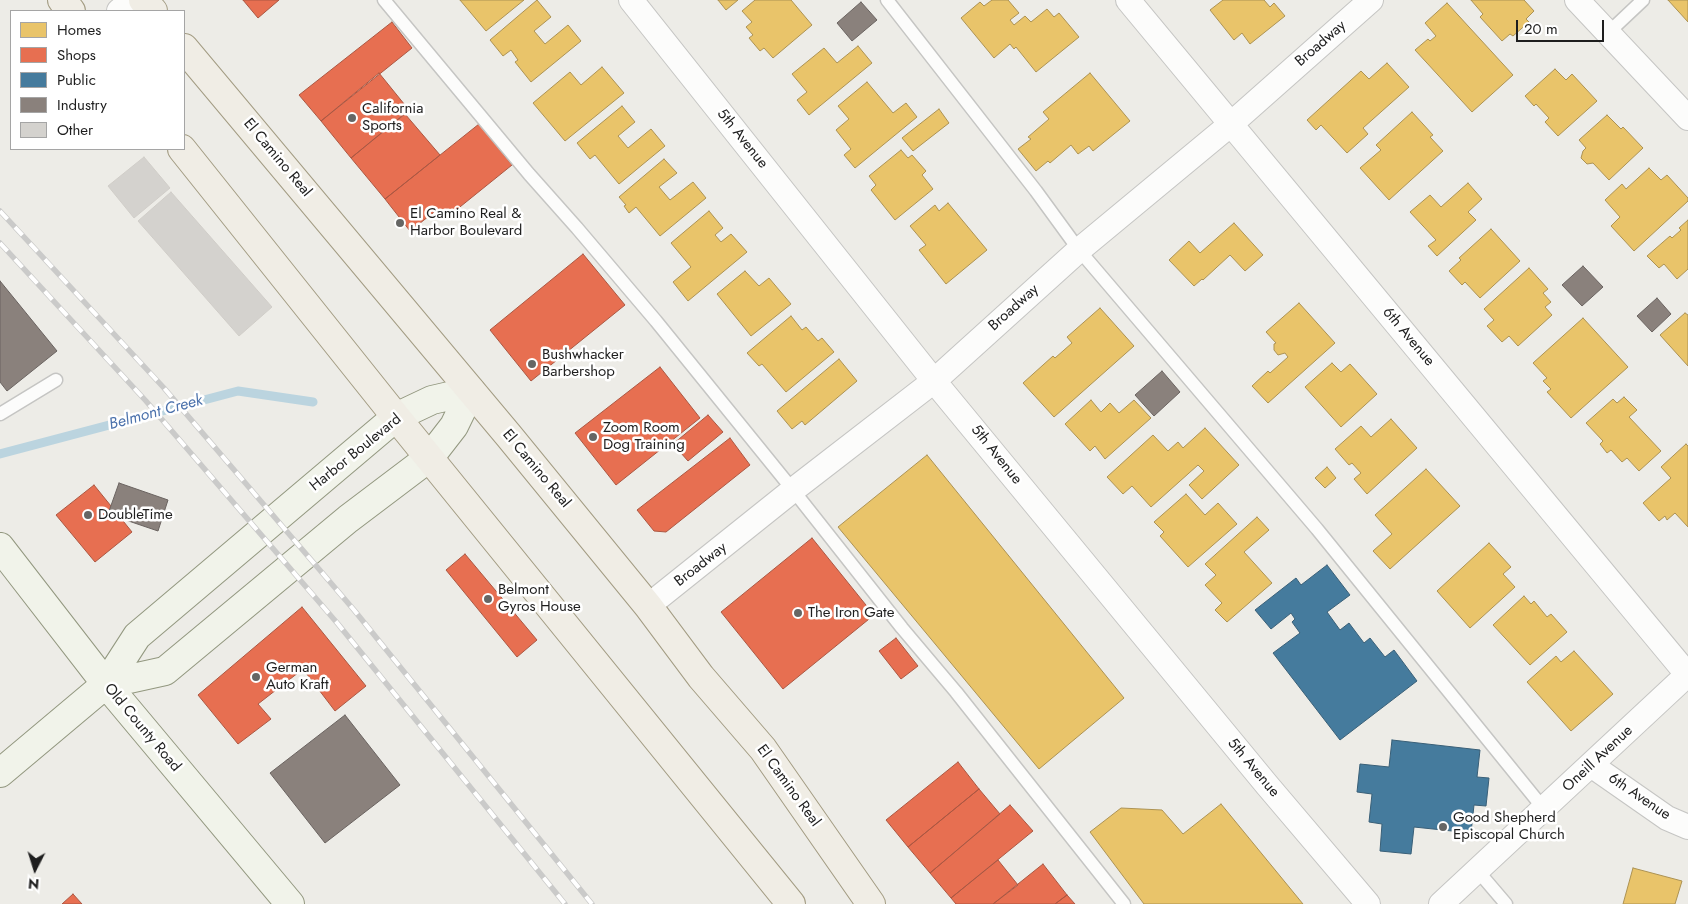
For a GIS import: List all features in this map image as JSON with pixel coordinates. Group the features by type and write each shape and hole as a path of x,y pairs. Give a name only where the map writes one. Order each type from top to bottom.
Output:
{"main road":[{"path":"62,0 70,10"},
{"path":"143,0 152,10"},
{"name":"El Camino Real","path":"185,49 471,391 648,606 701,677 763,749 872,904"},
{"path":"183,150 299,293 396,417 791,904"},
{"name":"Harbor Boulevard","path":"0,773 106,684 137,636 396,417 432,400 471,391"},
{"name":"Harbor Boulevard","path":"106,684 165,671 348,519 430,458 454,426 471,391"},
{"name":"Old County Road","path":"0,547 106,684 290,904"}],"street":[{"path":"120,10 132,0"},
{"name":"5th Avenue","path":"631,0 934,381 1267,785 1368,904"},
{"name":"6th Avenue","path":"1128,0 1688,674"},
{"name":"Broadway","path":"648,606 934,381 1079,250 1230,124 1371,0"},
{"path":"1577,0 1688,118"},
{"name":"Oneill Avenue","path":"1441,904 1688,674"},
{"name":"6th Avenue","path":"1591,765 1668,818 1688,827"}],"lane":[{"path":"384,0 529,174 656,321 794,490 902,628 956,692 1124,904"},
{"path":"888,0 1079,250 1317,529 1544,809"},
{"path":"1608,33 1643,0"},
{"path":"0,414 56,380"},
{"path":"1477,870 1506,904"}],"building: Homes":[{"path":"460,0 524,0 486,31"},
{"path":"537,0 551,17 534,31 545,44 568,25 581,41 531,82 515,62 518,60 511,50 503,56 490,40"},
{"path":"718,0 738,0 726,10"},
{"path":"755,0 791,0 812,25 773,58 764,48 760,51 749,38 753,35 746,27 752,22 742,11"},
{"path":"992,0 1008,0 1019,13 1010,20 1014,25 1025,16 1031,22 1047,9 1054,17 1059,13 1079,37 1036,72 1016,47 1014,49 1010,44 994,58 961,18 980,2 984,6"},
{"path":"1223,0 1264,0 1270,7 1274,3 1285,16 1250,44 1242,33 1234,40 1210,10"},
{"path":"1471,0 1524,0 1534,11 1526,19 1529,22 1513,36 1510,34 1502,41 1480,17 1483,14"},
{"path":"1668,0 1688,0 1688,22"},
{"path":"1447,3 1513,75 1472,112 1415,50 1428,39 1430,41 1436,36 1425,23"},
{"path":"858,46 872,63 809,115 797,100 807,92 792,74 824,48 837,63"},
{"path":"1387,63 1409,87 1363,128 1368,134 1347,153 1321,125 1316,130 1307,120 1361,71 1369,79"},
{"path":"602,67 624,93 565,141 533,103 570,72 581,85"},
{"path":"1555,69 1566,80 1572,74 1597,101 1558,136 1545,122 1549,118 1536,104 1534,106 1525,96"},
{"path":"1090,73 1130,121 1093,151 1089,146 1078,154 1071,145 1050,163 1048,161 1036,171 1018,149 1031,139 1028,137 1049,119 1043,112"},
{"path":"867,82 893,113 906,103 917,117 855,168 844,155 851,149 836,130 849,119 838,106"},
{"path":"622,106 635,122 618,136 628,148 651,129 665,146 619,184 595,155 590,159 577,143"},
{"path":"939,109 949,123 913,151 902,138"},
{"path":"1412,112 1433,135 1430,137 1443,151 1389,200 1360,168 1381,150 1376,145"},
{"path":"1607,115 1621,129 1623,127 1643,148 1609,180 1593,163 1587,164 1581,158 1586,148 1579,140"},
{"path":"901,150 908,158 912,155 926,171 922,175 933,189 895,220 871,190 876,185 869,176"},
{"path":"664,159 677,173 659,187 670,200 693,182 706,198 660,236 636,207 629,213 624,206 626,205 619,197"},
{"path":"1649,168 1661,180 1667,175 1688,198 1688,201 1634,251 1611,226 1620,217 1605,200 1622,184 1626,189"},
{"path":"1468,183 1482,199 1468,212 1476,220 1437,256 1428,246 1436,240 1410,212 1430,195 1441,207"},
{"path":"948,203 987,250 946,284 919,250 926,245 910,226 935,205 939,211"},
{"path":"709,211 723,228 715,235 721,242 731,234 747,252 688,301 673,282 691,267 671,243"},
{"path":"1688,220 1688,269 1677,279 1664,264 1659,268 1647,256 1670,236 1672,238"},
{"path":"1234,223 1263,255 1245,271 1230,255 1194,286 1169,260 1189,241 1200,253"},
{"path":"1491,229 1520,261 1480,298 1465,282 1462,285 1449,271 1461,260 1459,258"},
{"path":"1529,268 1548,289 1543,293 1551,302 1545,307 1552,315 1518,346 1509,336 1502,342 1487,326 1494,320 1484,309"},
{"path":"745,271 759,286 769,278 791,304 751,336 717,294"},
{"path":"1299,303 1335,343 1268,403 1252,386 1268,371 1270,373 1288,357 1285,353 1278,355 1274,350 1274,344 1276,343 1266,332"},
{"path":"1100,308 1134,346 1054,417 1023,383 1053,356 1055,358 1072,343 1067,337"},
{"path":"1685,313 1688,315 1688,366 1660,335"},
{"path":"791,316 802,330 806,327 818,341 822,338 834,352 786,392 762,364 759,366 747,353"},
{"path":"1583,318 1628,367 1571,418 1547,392 1551,389 1543,381 1547,378 1533,363"},
{"path":"839,359 857,381 805,425 802,421 792,429 777,411"},
{"path":"1332,363 1341,372 1350,364 1377,394 1341,427 1305,387"},
{"path":"1624,397 1637,410 1629,417 1661,451 1639,471 1627,458 1622,462 1611,450 1607,453 1600,444 1603,441 1586,423 1613,399 1617,403"},
{"path":"1091,400 1101,412 1110,403 1119,413 1134,400 1151,418 1105,459 1095,446 1090,451 1065,424"},
{"path":"1391,419 1417,448 1367,494 1354,479 1361,473 1352,463 1349,465 1335,449 1361,426 1371,437"},
{"path":"1205,428 1239,465 1202,499 1189,485 1204,471 1198,465 1151,507 1132,486 1123,494 1107,477 1153,435 1168,451 1178,442 1183,448"},
{"path":"1686,444 1688,446 1688,527 1675,513 1667,520 1665,516 1659,521 1643,503 1671,478 1661,467"},
{"path":"927,455 1124,698 1039,769 838,527"},
{"path":"1327,467 1336,478 1325,488 1315,478"},
{"path":"1426,469 1460,506 1390,569 1373,551 1392,534 1375,515"},
{"path":"1186,494 1205,515 1218,503 1237,524 1188,567 1160,536 1164,532 1154,522"},
{"path":"1257,517 1269,530 1244,552 1272,583 1227,622 1215,610 1222,603 1205,585 1216,575 1205,564"},
{"path":"1489,543 1511,567 1503,574 1515,587 1470,628 1437,591"},
{"path":"1524,596 1531,604 1534,601 1547,617 1551,614 1567,632 1530,665 1493,625"},
{"path":"1574,651 1613,694 1571,731 1527,682 1556,656 1561,662"},
{"path":"1221,804 1303,904 1144,904 1090,832 1121,808 1162,810 1183,834"},
{"path":"1633,868 1682,881 1675,904 1623,904"}],"building: Shops":[{"path":"243,0 279,0 258,18"},
{"path":"392,22 412,48 321,121 299,95"},
{"path":"379,73 409,110 351,158 321,121"},
{"path":"405,114 440,155 385,199 351,158"},
{"path":"479,124 512,165 445,219 438,209 410,231 385,199"},
{"path":"583,254 625,305 531,381 490,330"},
{"path":"660,367 700,418 616,485 575,433"},
{"path":"708,415 723,432 688,461 673,444"},
{"path":"730,438 750,465 666,532 654,531 637,510"},
{"path":"94,485 132,532 95,562 56,515"},
{"name":"The Iron Gate","path":"812,538 874,615 783,689 721,612"},
{"path":"465,554 537,640 517,657 446,570"},
{"name":"German Auto Kraft","path":"302,607 366,686 335,711 303,669 258,704 271,719 238,744 198,695"},
{"path":"896,638 918,666 901,679 879,651"},
{"path":"958,762 979,789 908,847 886,820"},
{"path":"979,789 1000,814 930,873 908,847"},
{"path":"1010,805 1033,831 951,898 930,873"},
{"path":"998,860 1018,885 993,904 956,904 951,898"},
{"path":"1043,864 1067,895 1055,904 993,904"},
{"path":"73,894 82,904 62,904"},
{"path":"1067,895 1075,904 1055,904"}],"building: Public":[{"path":"1327,565 1350,595 1327,612 1340,630 1349,623 1364,643 1370,638 1385,657 1394,650 1417,681 1340,740 1273,653 1300,633 1292,622 1295,619 1291,613 1271,629 1255,610 1296,578 1301,585"},
{"path":"1392,740 1480,750 1477,777 1489,778 1486,806 1474,805 1471,833 1414,827 1411,854 1380,851 1382,824 1369,822 1372,794 1357,792 1360,764 1389,767"}],"building: Industry":[{"path":"861,2 877,20 852,41 837,23"},
{"path":"1583,266 1603,287 1582,306 1562,285"},
{"path":"0,281 57,351 7,391 0,382"},
{"path":"1657,298 1671,314 1652,332 1637,316"},
{"path":"1162,371 1180,392 1154,416 1135,395"},
{"path":"119,483 168,500 158,531 108,514"},
{"path":"345,715 400,785 325,843 270,773"}],"building: Other":[{"path":"144,157 170,188 134,218 108,186"},
{"path":"171,192 272,307 239,336 138,221"}],"waterway":[{"name":"Belmont Creek","path":"0,454 238,391 313,402"}],"railway":[{"path":"0,211 164,388 354,610 592,904"},
{"path":"0,243 146,401 338,624 565,904"}],"place":[{"name":"California Sports","path":"352,118"},
{"name":"El Camino Real & Harbor Boulevard","path":"400,223"},
{"name":"Bushwhacker Barbershop","path":"532,364"},
{"name":"Zoom Room Dog Training","path":"593,437"},
{"name":"DoubleTime","path":"88,515"},
{"name":"Belmont Gyros House","path":"488,599"},
{"name":"The Iron Gate","path":"798,613"},
{"name":"German Auto Kraft","path":"256,677"},
{"name":"Good Shepherd Episcopal Church","path":"1443,827"}]}
